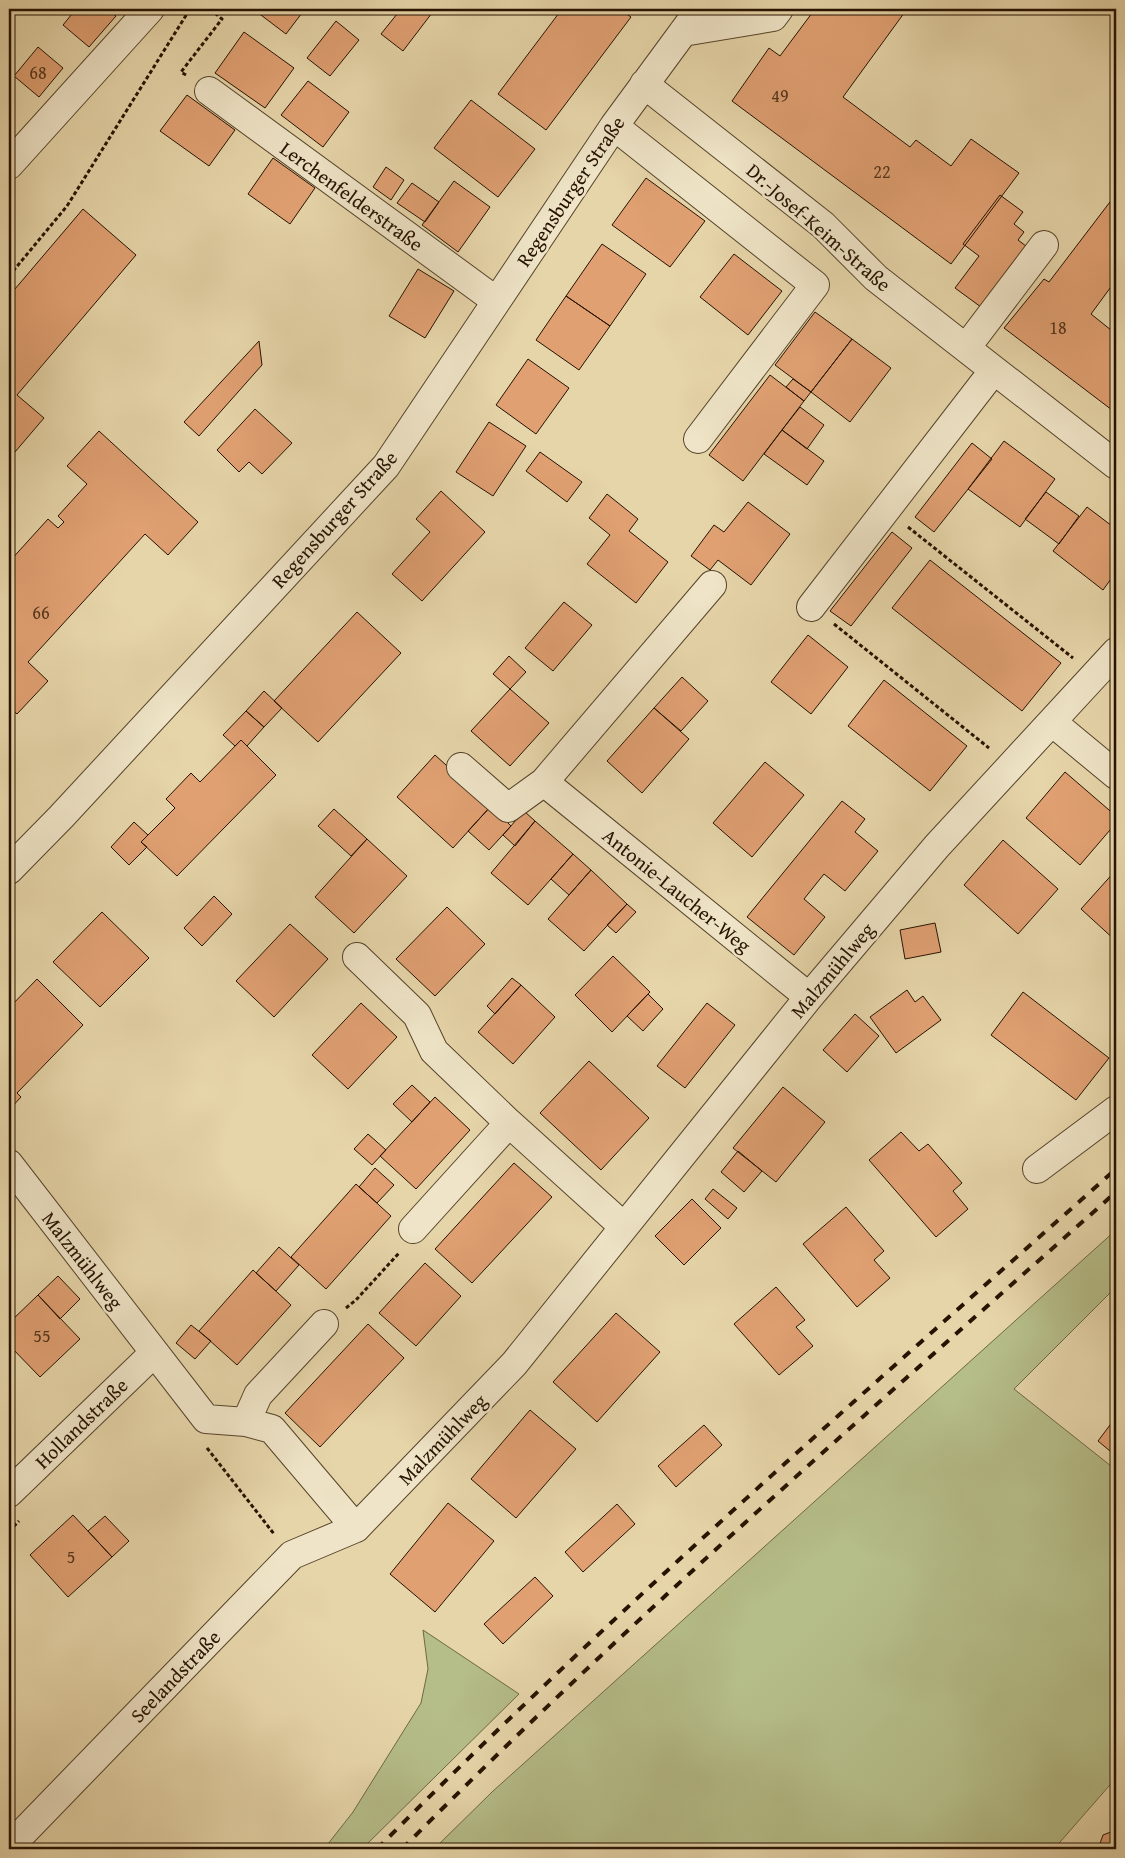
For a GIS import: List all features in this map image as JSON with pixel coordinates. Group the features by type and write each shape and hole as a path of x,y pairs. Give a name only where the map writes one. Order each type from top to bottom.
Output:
{"street":[{"path":"9,165 150,9"},
{"name":"Regensburger Straße","path":"9,870 386,466 495,300 614,126 700,9"},
{"path":"683,32 773,17 778,9"},
{"name":"Dr.-Josef-Keim-Straße","path":"644,84 823,225 876,278 1116,465"},
{"name":"Lerchenfelderstraße","path":"209,91 495,300"},
{"path":"614,126 815,285 698,439"},
{"path":"966,348 1044,246"},
{"path":"811,607 994,370"},
{"path":"461,767 508,808 544,782 712,585"},
{"name":"Malzmühlweg","path":"9,1164 206,1419 246,1422 272,1429 356,1528 514,1364 623,1226 809,997 937,846 1116,652"},
{"path":"1052,722 1116,775"},
{"name":"Antonie-Laucher-Weg","path":"544,782 809,997"},
{"path":"357,957 417,1015 434,1051 509,1123 623,1226"},
{"path":"1037,1169 1116,1110"},
{"path":"413,1229 509,1123"},
{"path":"246,1422 258,1395 324,1324"},
{"name":"Hollandstraße","path":"9,1493 154,1353"},
{"name":"Seelandstraße","path":"9,1847 292,1555 356,1528"}],"path":[{"path":"9,276 67,206 190,9"},
{"path":"209,91 181,72 222,19 210,9"},
{"path":"886,509 1096,675"},
{"path":"811,607 1012,765"},
{"path":"324,1324 356,1300 404,1247 413,1229"},
{"path":"201,1441 292,1555"},
{"path":"9,1530 23,1517"}],"green space":[{"path":"1116,1230 1116,1287 1014,1389 1116,1470 1116,1778 1054,1849 434,1849 492,1792"},
{"path":"423,1630 519,1694 362,1849 324,1849 353,1812 421,1703 428,1669"}],"building":[{"path":"76,9 107,9 116,16 89,47 63,25"},
{"path":"253,9 305,9 286,34"},
{"path":"401,9 435,9 403,51 381,34"},
{"path":"562,9 619,9 631,17 546,130 498,94"},
{"path":"815,9 907,9 843,97 910,147 916,140 951,166 971,139 1019,173 951,264 732,101 769,48 780,56"},
{"path":"336,21 359,40 330,76 307,58"},
{"path":"244,32 294,68 265,108 215,73"},
{"path":"38,47 63,68 39,97 14,76"},
{"path":"308,81 349,112 323,147 281,115"},
{"path":"187,95 235,130 209,166 160,131"},
{"path":"471,100 535,149 498,197 434,148"},
{"path":"1116,147 1116,161 1110,156"},
{"path":"273,158 315,188 290,224 248,194"},
{"path":"386,167 404,180 391,200 373,187"},
{"path":"646,178 705,221 670,267 612,225"},
{"path":"454,181 490,207 458,252 422,225"},
{"path":"412,183 439,202 425,222 397,203"},
{"path":"1000,195 1023,212 1014,224 1024,232 1018,240 1030,249 985,310 955,288 979,256 963,244"},
{"path":"1113,198 1116,200 1116,280 1091,314 1116,334 1116,413 1004,328 1044,279 1049,282"},
{"path":"83,209 136,255 17,395 44,418 9,459 9,296"},
{"path":"602,244 646,274 610,326 566,296"},
{"path":"734,254 782,291 748,335 700,297"},
{"path":"418,269 454,291 425,338 389,316"},
{"path":"566,296 610,326 579,370 536,340"},
{"path":"815,312 852,339 811,392 775,365"},
{"path":"852,339 891,368 850,422 811,392"},
{"path":"259,341 262,365 199,436 184,422"},
{"path":"528,359 569,388 536,434 496,405"},
{"path":"770,375 804,401 743,481 709,455"},
{"path":"793,379 811,392 804,401 786,387"},
{"path":"800,407 824,425 807,449 782,430"},
{"path":"255,409 292,443 262,474 249,462 239,472 217,450"},
{"path":"489,422 526,446 493,496 456,472"},
{"path":"782,430 824,461 807,485 764,454"},
{"path":"99,431 198,522 168,555 145,534 28,662 48,681 17,714 9,707 9,562 48,519 58,528 64,522 58,516 87,484 67,466"},
{"path":"1004,441 1055,479 1020,527 968,489"},
{"path":"972,443 992,459 934,532 915,517"},
{"path":"540,452 582,482 567,502 526,471"},
{"path":"441,491 485,532 422,601 392,574 430,532 416,519"},
{"path":"1046,492 1079,516 1059,544 1025,519"},
{"path":"607,494 638,519 629,531 668,562 636,603 587,564 610,535 589,518"},
{"path":"748,502 790,534 751,585 718,560 710,570 691,556 714,525 724,532"},
{"path":"1087,507 1116,529 1116,572 1103,590 1053,551"},
{"path":"892,532 912,548 851,626 830,611"},
{"path":"930,560 1061,663 1022,711 892,608"},
{"path":"564,602 592,625 553,671 525,648"},
{"path":"357,612 401,653 318,742 274,701"},
{"path":"808,635 848,667 811,714 771,682"},
{"path":"509,656 526,672 510,689 493,674"},
{"path":"682,677 708,701 681,731 654,708"},
{"path":"884,680 967,746 930,791 848,726"},
{"path":"510,689 549,723 510,766 471,731"},
{"path":"264,691 282,708 264,727 246,711"},
{"path":"654,708 689,739 642,793 607,761"},
{"path":"246,711 264,727 247,746 241,740 235,746 223,735"},
{"path":"241,740 276,775 177,876 141,842 175,808 166,799 191,773 200,782"},
{"path":"435,755 491,806 453,848 397,797"},
{"path":"765,762 804,795 752,857 713,823"},
{"path":"1065,772 1116,816 1116,823 1080,865 1026,818"},
{"path":"842,801 865,819 855,832 878,851 845,891 824,874 804,899 825,917 794,955 747,917"},
{"path":"491,806 511,826 489,850 468,831"},
{"path":"334,809 367,839 351,856 318,826"},
{"path":"524,811 535,821 515,846 503,835"},
{"path":"535,821 573,854 528,905 491,873"},
{"path":"134,822 148,835 141,842 147,847 129,865 111,847"},
{"path":"367,839 407,876 354,933 315,897"},
{"path":"1003,840 1058,889 1018,934 964,885"},
{"path":"573,854 591,870 569,895 551,879"},
{"path":"591,870 627,904 584,951 548,919"},
{"path":"1116,870 1116,941 1081,909"},
{"path":"214,896 232,914 202,946 184,928"},
{"path":"627,904 636,912 616,933 607,925"},
{"path":"447,907 485,944 435,996 396,959"},
{"path":"102,912 149,958 100,1007 53,962"},
{"path":"935,923 941,952 905,959 900,930"},
{"path":"290,924 328,959 274,1017 236,981"},
{"path":"613,956 650,992 612,1032 575,995"},
{"path":"512,978 521,985 495,1014 487,1006"},
{"path":"37,979 83,1025 17,1093 21,1097 9,1110 9,1008"},
{"path":"521,985 555,1017 513,1064 478,1032"},
{"path":"907,990 915,1002 923,996 941,1020 896,1053 870,1017"},
{"path":"1023,992 1109,1058 1076,1100 991,1035"},
{"path":"648,994 663,1009 643,1031 627,1016"},
{"path":"361,1003 397,1037 348,1089 312,1055"},
{"path":"707,1003 735,1025 685,1088 657,1066"},
{"path":"855,1014 879,1036 847,1072 823,1050"},
{"path":"589,1061 649,1118 601,1170 540,1113"},
{"path":"412,1085 430,1102 412,1122 393,1104"},
{"path":"783,1087 825,1122 776,1182 733,1148"},
{"path":"435,1097 470,1130 416,1189 380,1156"},
{"path":"901,1132 919,1151 928,1144 962,1183 953,1191 968,1209 936,1237 869,1160"},
{"path":"368,1134 386,1150 372,1165 354,1149"},
{"path":"738,1151 762,1171 744,1192 721,1172"},
{"path":"514,1163 552,1197 472,1283 435,1249"},
{"path":"375,1168 394,1185 377,1203 359,1187"},
{"path":"356,1184 391,1216 326,1289 291,1257"},
{"path":"713,1189 737,1208 728,1219 705,1199"},
{"path":"692,1199 721,1228 684,1265 655,1236"},
{"path":"846,1207 884,1251 874,1260 890,1278 857,1307 803,1244"},
{"path":"279,1247 299,1265 276,1291 256,1273"},
{"path":"425,1263 461,1296 416,1346 379,1313"},
{"path":"253,1270 291,1305 237,1365 199,1331"},
{"path":"58,1276 80,1299 60,1319 38,1295"},
{"path":"776,1287 805,1320 796,1327 813,1346 779,1375 734,1324"},
{"path":"38,1295 80,1339 40,1377 9,1345 9,1323"},
{"path":"616,1313 660,1352 597,1422 553,1382"},
{"path":"368,1324 404,1358 320,1447 285,1413"},
{"path":"191,1325 211,1341 195,1359 176,1343"},
{"path":"530,1410 576,1449 516,1518 471,1479"},
{"path":"1116,1417 1116,1456 1098,1441"},
{"path":"704,1425 722,1445 676,1487 658,1466"},
{"path":"448,1503 494,1541 435,1612 390,1574"},
{"path":"617,1504 635,1524 583,1572 565,1552"},
{"path":"73,1515 112,1557 68,1597 30,1555"},
{"path":"105,1516 129,1541 112,1557 88,1531"},
{"path":"535,1577 553,1596 503,1644 484,1624"},
{"path":"1116,1830 1116,1849 1098,1849 1103,1835"}],"railway":[{"path":"377,1849 557,1674 741,1503 1116,1169"},
{"path":"402,1849 488,1764 664,1597 1116,1192"}]}
